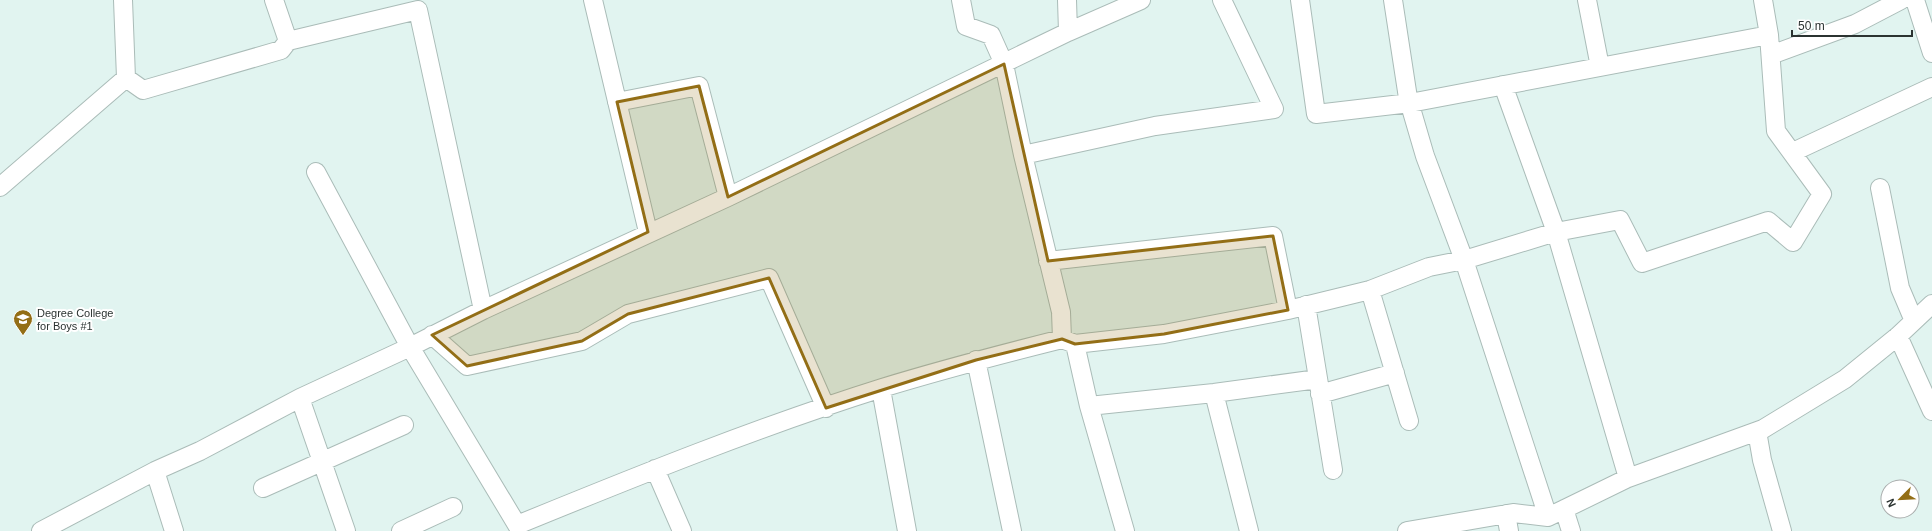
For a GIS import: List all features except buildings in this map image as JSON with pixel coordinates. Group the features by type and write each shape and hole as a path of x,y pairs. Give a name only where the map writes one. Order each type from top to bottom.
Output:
{"street":[{"path":"123,0 126,78"},
{"path":"274,0 288,41"},
{"path":"593,0 648,232"},
{"path":"961,0 966,26 991,35 1004,64 1023,155 1068,342 1089,406 1125,531"},
{"path":"1066,0 1068,32"},
{"path":"41,531 155,471 200,452 300,398 410,347 483,310 648,232 728,197 1068,32 1141,0"},
{"path":"1023,155 1155,126 1274,109 1222,0"},
{"path":"1300,0 1316,114 1410,103 1769,35"},
{"path":"1393,0 1410,103 1425,156 1464,260 1548,517"},
{"path":"1587,0 1600,67"},
{"path":"316,172 410,347 517,525 655,469 881,389 976,360 1068,342 1164,334 1288,310 1370,290 1428,267 1464,260 1556,232 1620,220 1642,263 1768,221 1793,242 1822,194 1793,152 1776,131 1771,55 1763,0"},
{"path":"1771,55 1855,24 1901,0"},
{"path":"1915,0 1932,53"},
{"path":"126,78 143,90 281,50 288,41 418,10 483,310"},
{"path":"0,187 126,78"},
{"path":"1503,85 1556,232 1628,478"},
{"path":"617,102 699,86 728,197"},
{"path":"1793,152 1932,87"},
{"path":"1880,188 1900,288 1914,321"},
{"path":"1048,261 1273,236 1288,310"},
{"path":"432,335 467,366 582,341 628,314 769,278 826,408"},
{"path":"1370,290 1409,421"},
{"path":"1407,531 1507,523 1513,513 1548,517 1628,478 1758,431 1845,379 1898,336 1932,304"},
{"path":"1306,305 1333,470"},
{"path":"1898,336 1932,412"},
{"path":"976,360 1012,531"},
{"path":"1089,406 1214,392 1319,386 1395,373"},
{"path":"881,389 907,531"},
{"path":"1214,392 1249,531"},
{"path":"300,398 346,531"},
{"path":"263,488 404,425"},
{"path":"1758,431 1762,460 1782,531"},
{"path":"655,469 682,531"},
{"path":"155,471 174,531"},
{"path":"401,531 453,507"},
{"path":"1564,509 1570,531"}],"highlighted area":[{"path":"1004,64 1048,261 1273,236 1288,310 1164,334 1075,344 1062,339 976,360 826,408 769,278 628,314 582,341 467,366 432,335 648,232 617,102 699,86 728,197"}],"place":[{"name":"Degree College for Boys #1","path":"23,336"}]}
